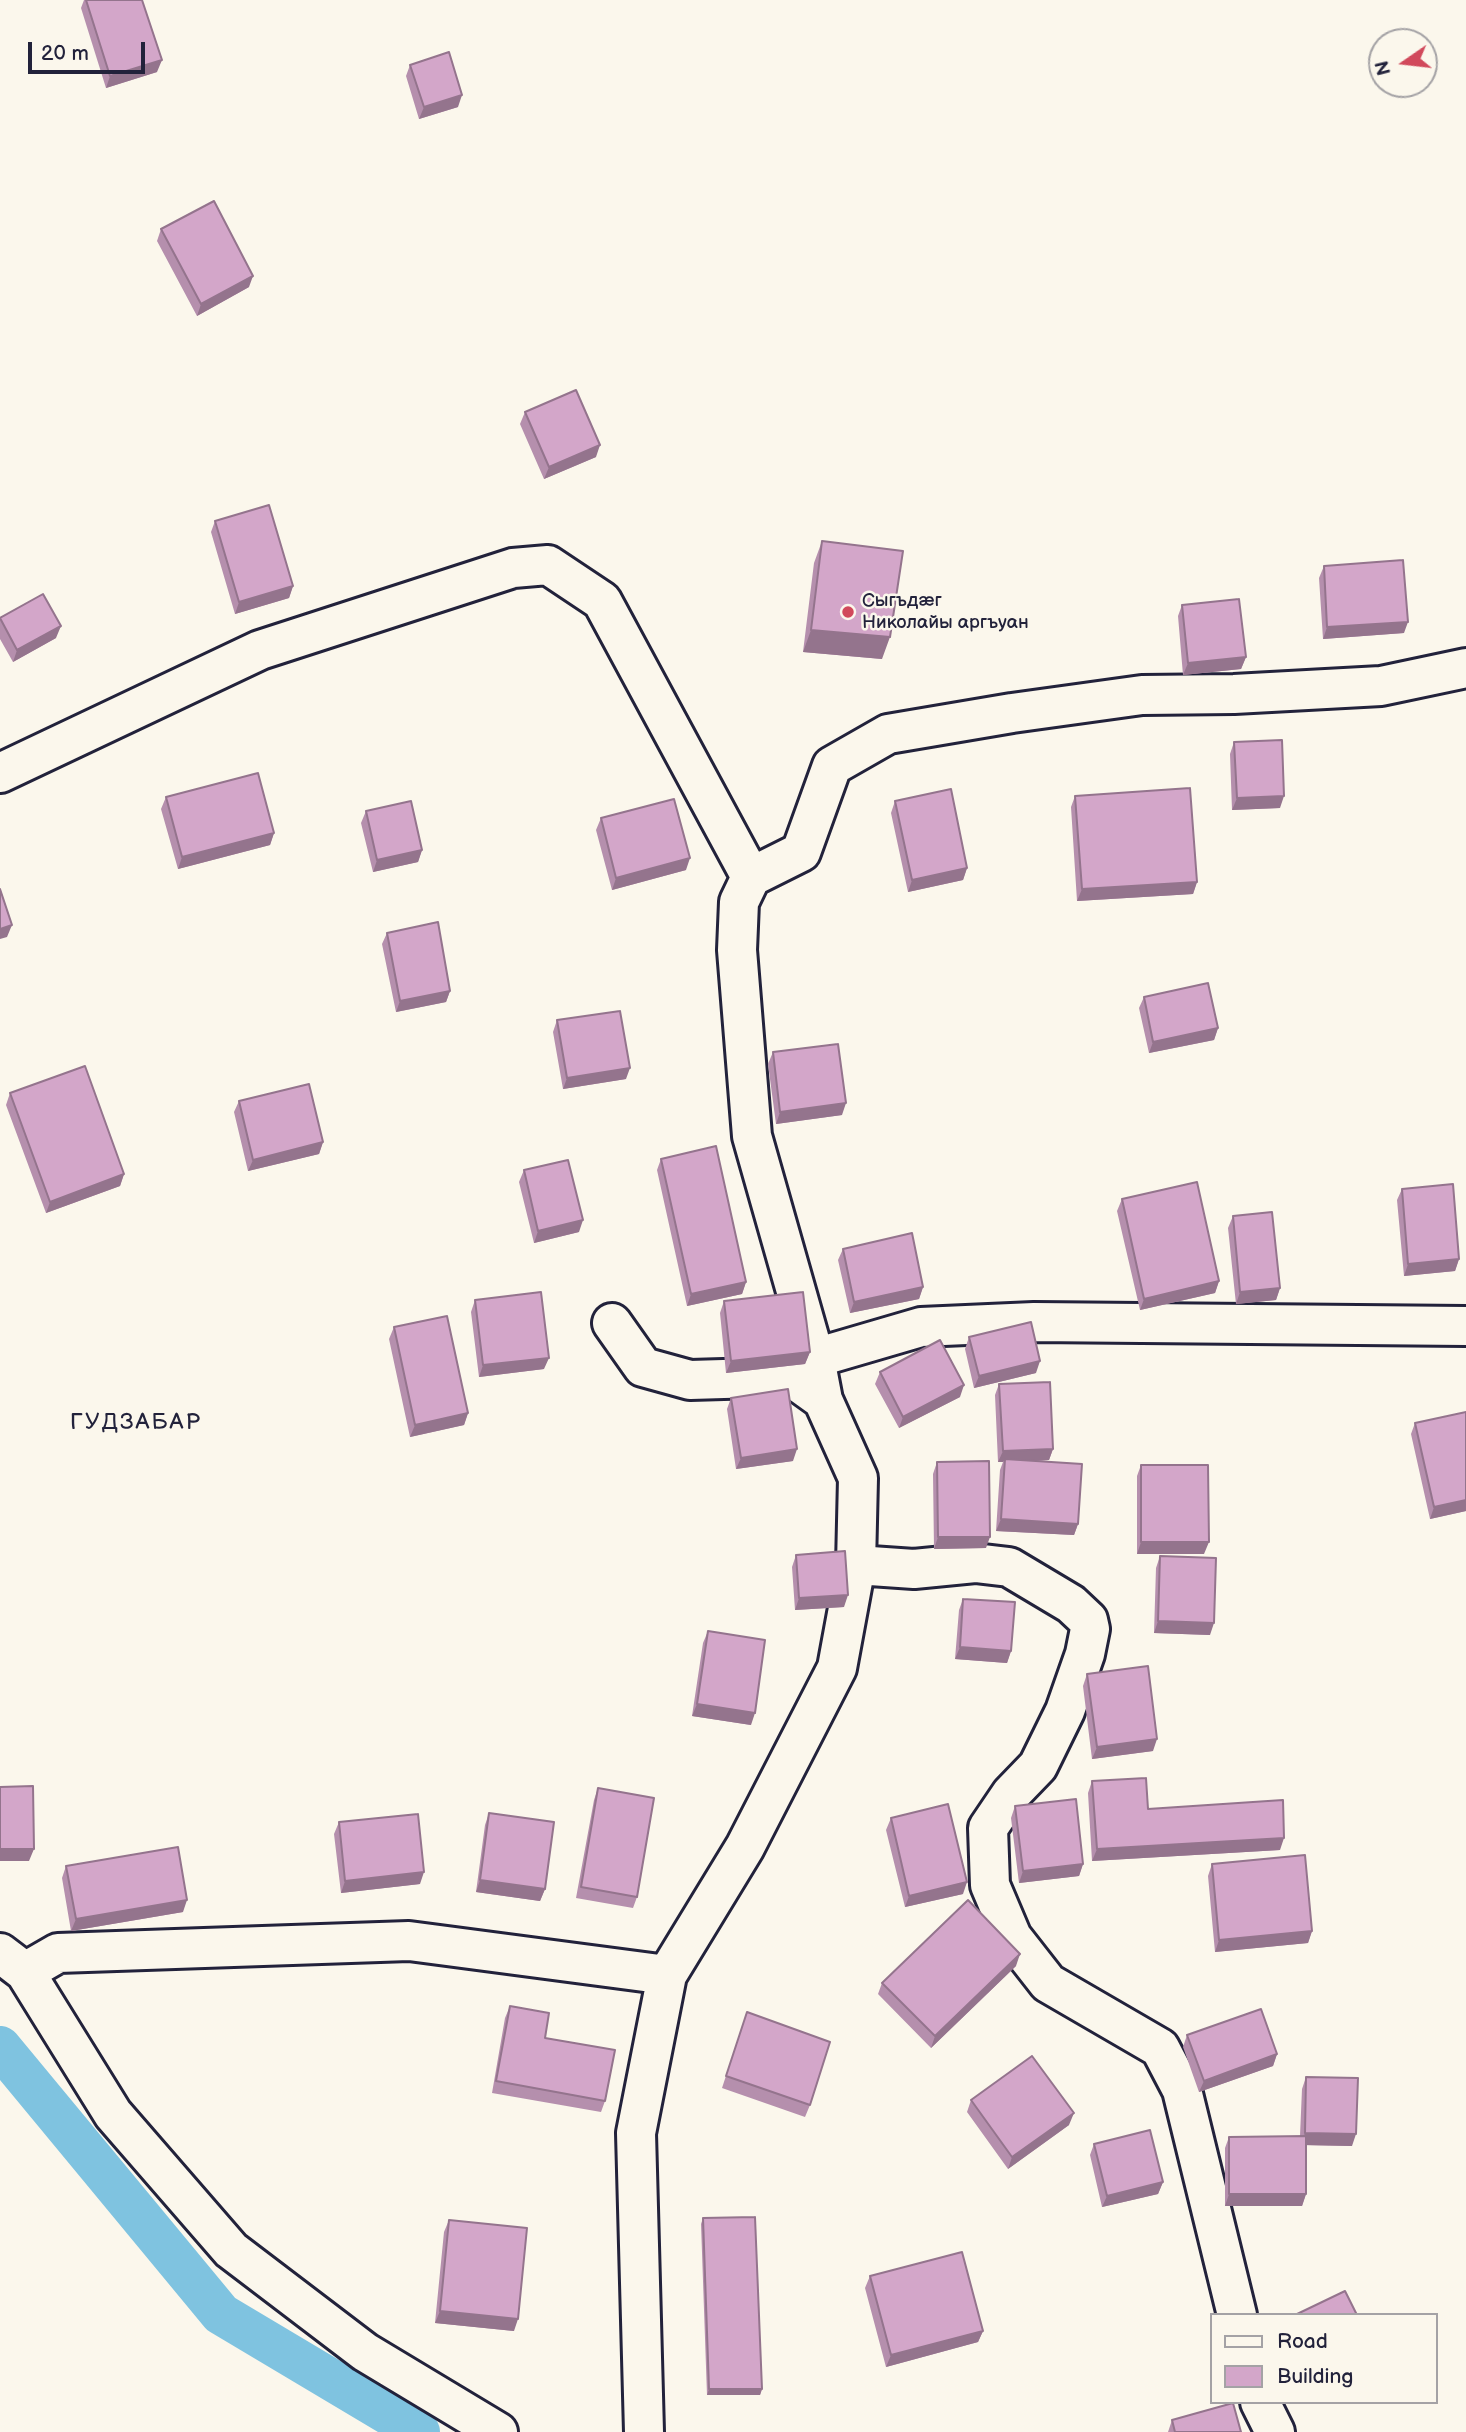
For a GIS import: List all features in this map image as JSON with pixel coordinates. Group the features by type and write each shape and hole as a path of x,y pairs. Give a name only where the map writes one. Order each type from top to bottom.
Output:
{"street":[{"path":"0,773 260,650 513,568 548,565 602,601 751,877"},
{"path":"644,2432 635,2133 667,1975 745,1847 837,1668 856,1565 858,1478 823,1400 816,1358 752,1136 737,950 740,902 751,877 801,852 832,766 888,734 1142,695 1234,694 1381,686 1466,668"},
{"path":"816,1358 921,1327 1034,1322 1466,1326"},
{"path":"612,1323 643,1367 690,1380 791,1377 823,1400"},
{"path":"856,1565 914,1569 975,1563 1009,1567 1072,1604 1088,1620 1090,1629 1085,1654 1060,1722 1038,1766 1012,1794 988,1828 990,1885 1013,1937 1048,1983 1160,2048 1182,2090 1237,2313"},
{"path":"498,2432 365,2352 231,2250 113,2114 12,1962 58,1952 409,1941 667,1975"},
{"path":"1261,2404 1275,2432"}],"building":[{"path":"86,0 142,0 162,60 110,76"},
{"path":"449,52 462,95 424,107 410,65"},
{"path":"214,201 253,276 201,304 161,229"},
{"path":"576,390 600,445 549,467 525,412"},
{"path":"269,505 293,586 239,602 215,521"},
{"name":"Сыгъдæг Николайы аргъуан","path":"822,541 903,551 890,637 811,630"},
{"path":"1403,560 1408,622 1327,627 1324,566"},
{"path":"43,594 61,626 17,650 0,618"},
{"path":"1239,599 1246,657 1188,663 1182,605"},
{"path":"1282,740 1284,796 1237,798 1234,742"},
{"path":"258,773 274,833 182,857 166,797"},
{"path":"1190,788 1197,882 1082,889 1075,796"},
{"path":"951,789 967,868 912,880 895,801"},
{"path":"674,799 690,858 616,878 601,818"},
{"path":"411,801 422,850 377,860 366,811"},
{"path":"0,889 12,925 0,929"},
{"path":"438,922 450,991 400,1001 387,933"},
{"path":"1208,983 1218,1028 1153,1042 1144,997"},
{"path":"620,1011 630,1068 567,1078 557,1020"},
{"path":"838,1044 846,1103 780,1112 773,1052"},
{"path":"85,1066 124,1174 50,1202 10,1093"},
{"path":"309,1084 323,1142 253,1160 239,1101"},
{"path":"716,1146 746,1282 691,1294 661,1159"},
{"path":"568,1160 583,1220 538,1231 524,1170"},
{"path":"1197,1182 1219,1281 1144,1299 1122,1199"},
{"path":"1453,1184 1459,1259 1408,1264 1402,1189"},
{"path":"1272,1212 1280,1288 1240,1292 1233,1216"},
{"path":"912,1233 923,1287 854,1302 843,1249"},
{"path":"541,1292 549,1358 483,1365 475,1300"},
{"path":"803,1292 810,1352 731,1361 724,1301"},
{"path":"447,1316 468,1413 415,1425 394,1327"},
{"path":"1031,1322 1040,1361 979,1376 969,1337"},
{"path":"940,1340 964,1385 903,1417 880,1372"},
{"path":"1050,1382 1053,1449 1003,1451 999,1384"},
{"path":"788,1389 797,1449 741,1458 731,1398"},
{"path":"1466,1412 1466,1500 1434,1507 1415,1423"},
{"path":"1005,1459 1082,1464 1078,1524 1001,1519"},
{"path":"989,1461 990,1537 938,1537 937,1462"},
{"path":"1141,1465 1208,1465 1209,1542 1141,1542"},
{"path":"845,1551 848,1595 799,1598 796,1555"},
{"path":"1160,1556 1216,1558 1214,1623 1158,1621"},
{"path":"963,1599 1015,1602 1011,1651 960,1647"},
{"path":"708,1631 765,1640 755,1713 697,1704"},
{"path":"1148,1666 1157,1739 1097,1747 1087,1674"},
{"path":"1146,1778 1148,1809 1283,1800 1284,1838 1097,1849 1092,1781"},
{"path":"33,1786 34,1849 0,1849 0,1787"},
{"path":"598,1788 654,1798 637,1897 581,1887"},
{"path":"1076,1799 1083,1864 1023,1871 1015,1806"},
{"path":"948,1804 967,1882 909,1896 891,1818"},
{"path":"489,1813 554,1822 545,1889 480,1880"},
{"path":"418,1814 424,1872 345,1881 339,1822"},
{"path":"178,1847 187,1900 76,1919 66,1866"},
{"path":"1305,1855 1312,1931 1219,1940 1212,1864"},
{"path":"968,1900 1020,1954 935,2036 882,1983"},
{"path":"510,2006 549,2013 545,2038 615,2050 605,2101 496,2081"},
{"path":"1261,2009 1277,2054 1204,2081 1187,2035"},
{"path":"747,2012 830,2042 810,2105 726,2076"},
{"path":"1032,2056 1074,2113 1012,2157 971,2100"},
{"path":"1306,2077 1358,2078 1356,2134 1305,2133"},
{"path":"1150,2130 1163,2182 1107,2196 1094,2144"},
{"path":"1306,2136 1306,2194 1229,2194 1229,2137"},
{"path":"755,2217 762,2389 709,2389 703,2218"},
{"path":"449,2220 527,2228 518,2319 440,2311"},
{"path":"962,2252 983,2331 891,2355 870,2276"},
{"path":"1345,2291 1356,2313 1299,2313"},
{"path":"1233,2404 1241,2432 1175,2432 1172,2420"}],"waterway":[{"path":"0,2047 221,2314 419,2432"}],"place":[{"name":"Сыгъдæг Николайы аргъуан","path":"848,612"}],"district":[{"name":"ГУДЗАБАР","path":"136,1423"}]}
